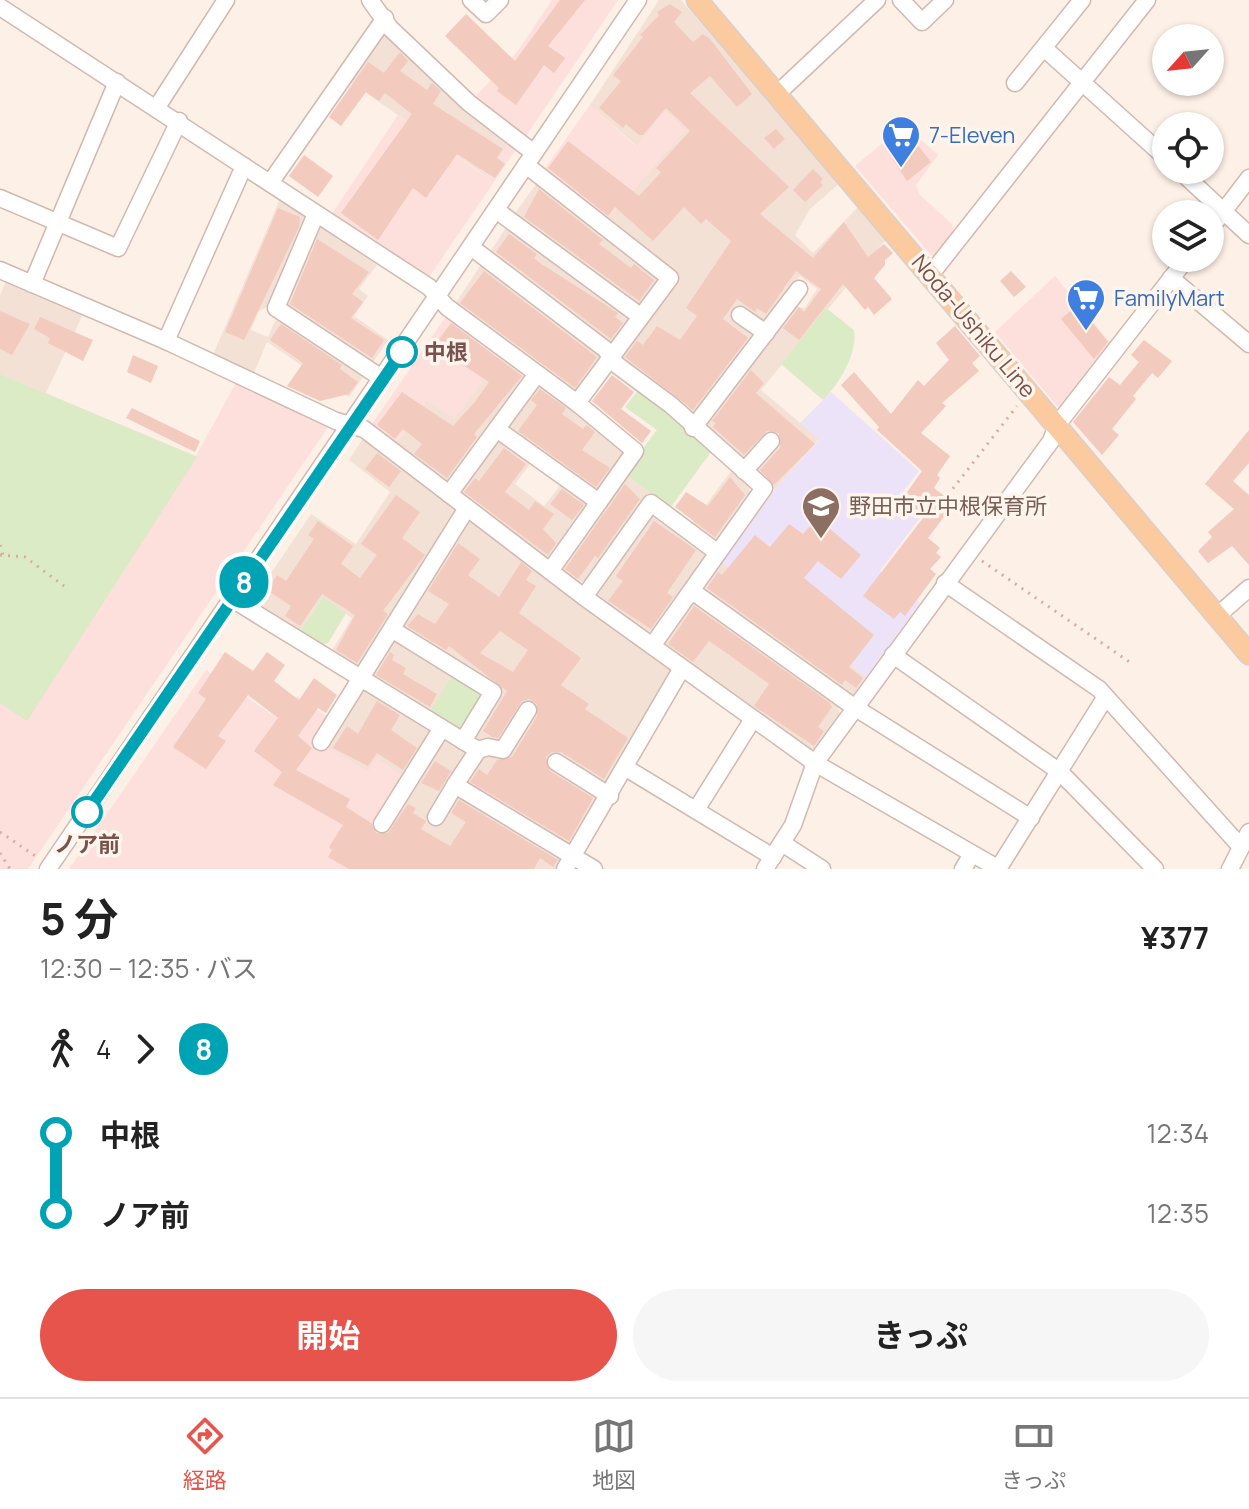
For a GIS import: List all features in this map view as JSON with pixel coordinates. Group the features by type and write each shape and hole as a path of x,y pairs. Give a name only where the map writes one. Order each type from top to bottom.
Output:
{"main road":[{"name":"Noda-Ushiku Line","path":"697,0 1249,654"}],"street":[{"path":"157,107 226,0"},
{"path":"370,0 390,28 469,103 670,278 577,403"},
{"path":"471,0 486,14 500,0"},
{"path":"44,864 353,424 638,0"},
{"path":"778,93 877,0"},
{"path":"901,0 922,22 945,0"},
{"path":"1015,83 1082,0"},
{"path":"931,274 1147,0"},
{"path":"6,6 429,287 438,298 635,451 550,571"},
{"path":"270,183 385,18"},
{"path":"1044,48 1152,145"},
{"path":"32,284 117,82"},
{"path":"0,198 118,248 179,121"},
{"path":"166,341 244,166"},
{"path":"1225,211 1249,178"},
{"path":"1195,184 1249,235"},
{"path":"496,210 640,316"},
{"path":"316,214 276,308 383,379"},
{"path":"471,247 605,349 764,488 652,646"},
{"path":"0,270 166,341 336,421 364,429 584,597 753,719 968,862 999,869 1105,698"},
{"path":"773,856 793,825 815,763 968,550 1051,441 1057,425 1176,272"},
{"path":"1171,278 1249,344"},
{"path":"693,428 799,289"},
{"path":"740,315 766,333"},
{"path":"449,494 537,374"},
{"path":"498,430 599,502"},
{"path":"744,471 771,441"},
{"path":"584,597 651,503 718,553"},
{"path":"321,742 364,680 467,508"},
{"path":"945,583 1099,689 1241,847"},
{"path":"1217,616 1249,588"},
{"path":"692,591 854,707 1031,818"},
{"path":"232,599 470,746 503,750 528,710"},
{"path":"393,630 493,692 455,785 436,817"},
{"path":"893,655 1060,772 1155,869"},
{"path":"568,862 610,796 682,668"},
{"path":"696,810 753,719"},
{"path":"382,824 442,728"},
{"path":"556,762 610,796"},
{"path":"626,768 773,856 822,869"},
{"path":"455,785 568,862 594,869"},
{"path":"1230,869 1249,832"}],"path":[{"path":"948,495 1029,391"},
{"path":"0,545 2,555 25,557 64,586"},
{"path":"968,550 1131,663"},
{"path":"0,832 44,864"},
{"path":"0,853 10,869"}],"shaded area":[{"path":"552,0 618,0 524,139 473,99 517,52"},
{"path":"659,0 681,0 840,183 810,209 795,235 813,253 859,206 886,239 761,390 819,439 775,489 757,472 757,466 743,459 707,428 705,421 793,306 805,308 817,289 800,276 767,320 753,330 754,337 697,412 689,413 621,360 620,354 678,275 607,221 665,110 637,146 590,105"},
{"path":"382,28 511,141 486,176 346,79"},
{"path":"590,105 636,146 665,110 686,130 607,221 544,170"},
{"path":"398,115 485,176 511,141 515,151 427,280 331,215"},
{"path":"912,132 938,155 916,185 920,195 952,224 954,241 937,262 855,166 892,135 902,143"},
{"path":"537,183 657,278 659,285 645,304 637,306 513,216"},
{"path":"280,199 302,214 305,221 268,306 258,312 251,330 268,337 275,321 282,319 365,374 349,397 267,342 253,375 212,357"},
{"path":"507,226 629,315 631,322 615,344 608,345 488,255"},
{"path":"322,227 377,265 359,289 368,296 354,316 388,340 372,364 287,308 284,299 315,229"},
{"path":"482,263 602,352 603,360 580,392 571,393 453,307"},
{"path":"1055,276 1113,346 1062,412 995,332"},
{"path":"7,279 84,312 46,393 0,374 0,295"},
{"path":"447,315 503,356 454,419 427,400 395,445 370,427"},
{"path":"503,356 529,378 446,485 395,445 427,400 454,418"},
{"path":"0,374 196,456 238,379 330,424 28,869 0,869"},
{"path":"537,383 599,426 599,432 625,451 598,497 505,427"},
{"name":"野田市立中根保育所","path":"831,392 919,471 896,501 920,518 880,571 920,603 866,677 722,562 775,489 819,440 800,423"},
{"path":"365,435 457,506 460,513 362,672 331,652 352,618 323,597 299,633 251,603 311,514 356,544 390,492 349,460"},
{"path":"503,439 532,461 515,484 544,506 563,482 595,504 551,566 457,495 496,441"},
{"path":"732,470 749,485 750,497 719,539 712,541 691,525"},
{"path":"624,473 650,493 586,582 579,582 557,565"},
{"path":"657,514 704,551 707,558 653,631 646,632 597,596 597,588 651,515"},
{"path":"468,516 674,671 600,794 575,846 568,847 466,785 465,781 481,754 500,744 477,744 470,740 501,691 403,631 401,626"},
{"path":"722,562 866,677 854,694 847,695 706,592 705,584"},
{"path":"698,603 838,707 840,714 817,748 808,750 665,648 664,640 690,605"},
{"path":"397,639 453,674 428,714 369,678 392,641"},
{"path":"206,670 280,720 297,696 330,719 318,741 368,771 377,758 406,778 379,824 451,869 69,869"},
{"path":"365,686 436,731 406,778 368,772 326,746"},
{"path":"442,734 471,752 457,793 564,856 561,869 451,869 384,828"}],"green space":[{"path":"826,308 854,330 854,339 846,368 823,400 781,364"},
{"path":"0,374 197,457 27,721 0,703"},
{"path":"640,388 669,409 666,413 711,452 670,508 624,473 657,430 625,407"},
{"path":"323,597 346,613 328,643 320,645 299,633"},
{"path":"453,674 484,692 461,735 428,714"}],"building":[{"path":"560,0 585,0 548,46 565,58 554,73 544,65 516,105 497,91 499,88 445,36 466,14 515,61"},
{"path":"670,4 682,12 674,22 693,42 703,34 710,39 752,94 737,107 710,76 690,93 789,187 760,214 813,258 844,222 868,257 884,244 893,253 874,278 892,299 874,315 868,307 865,310 843,284 799,340 783,328 799,307 804,312 821,289 796,271 766,314 757,308 755,312 737,299 723,319 748,338 693,410 625,357 637,341 643,345 657,326 680,340 697,316 686,308 731,241 706,219 701,224 684,207 653,241 615,207 608,216 548,168 568,141 639,196 661,172 656,168 690,131 666,108 643,135 639,135 626,124 623,128 599,108 621,81 613,75 643,37 640,35 659,15 657,12"},
{"path":"400,52 408,61 400,71 427,90 432,83 441,91 433,104 503,149 497,158 505,164 495,178 457,154 426,198 413,188 378,240 341,213 412,114 385,93 379,101 366,92 341,126 329,117 368,62 384,73"},
{"path":"776,129 785,139 774,149 764,138"},
{"path":"912,138 931,162 907,181 889,154"},
{"path":"304,155 333,176 318,197 289,176"},
{"path":"813,169 823,179 820,182 823,185 805,202 793,190"},
{"path":"539,189 603,240 599,244 631,268 634,264 654,280 639,301 524,217"},
{"path":"278,208 300,217 299,227 244,340 225,332"},
{"path":"509,234 537,254 534,258 540,263 618,313 615,317 623,323 611,339 496,252"},
{"path":"317,239 369,272 352,294 363,302 351,318 384,340 372,358 290,304"},
{"path":"484,271 597,357 575,388 460,303"},
{"path":"1011,271 1026,287 1014,297 1000,281"},
{"name":"FamilyMart","path":"1078,305 1108,342 1094,359 1061,319"},
{"path":"0,311 30,324 12,355 0,349"},
{"path":"40,317 93,340 83,361 48,343 50,338 34,329"},
{"path":"451,323 522,376 474,434 477,437 447,478 414,454 422,444 403,429 395,439 377,425 402,392 453,426 474,403 489,382 434,346"},
{"path":"281,324 342,365 340,369 358,382 349,394 320,401 287,386 303,363 270,340"},
{"path":"955,326 980,356 972,363 979,371 942,403 946,406 921,433 950,456 937,475 940,478 934,488 951,501 952,506 928,538 940,548 936,553 941,557 930,569 936,574 905,616 900,612 894,619 863,596 923,518 903,504 903,498 922,471 877,430 879,427 841,385 854,372 891,414 918,380 924,386 949,360 936,343"},
{"path":"1144,340 1172,361 1158,378 1152,373 1133,396 1136,399 1112,429 1119,435 1102,455 1073,422 1109,377 1120,385 1139,362 1131,355"},
{"path":"133,355 158,366 151,383 127,372"},
{"path":"751,370 764,383 756,393 815,444 774,485 760,470 780,448 779,433 767,431 744,455 713,427 716,423 712,421"},
{"path":"612,375 634,392 621,409 651,431 642,443 592,401"},
{"path":"540,389 566,408 562,414 583,429 586,425 595,432 582,450 610,468 596,487 518,431 537,405 531,400"},
{"path":"132,408 200,441 195,452 126,418"},
{"path":"1249,430 1249,463 1233,481 1249,495 1249,565 1232,546 1208,563 1198,551 1212,537 1208,532 1234,509 1205,484"},
{"path":"504,448 526,464 505,492 529,510 535,501 554,514 543,529 556,543 548,555 464,492 475,478 479,481"},
{"path":"377,453 401,471 389,487 365,469"},
{"path":"730,477 745,495 715,537 675,507 686,492 708,506"},
{"path":"625,484 640,499 598,558 595,556 578,579 565,569"},
{"path":"562,489 584,505 572,520 550,504"},
{"path":"396,495 420,512 402,538 425,555 383,611 388,614 357,663 336,650 355,615 322,594 300,626 285,616 291,606 267,590 277,575 286,581 314,539 308,535 318,521 353,546 341,564 360,578 377,555 361,544"},
{"path":"817,518 861,555 841,579 818,561 804,578 874,635 849,667 863,678 856,688 845,680 842,685 707,588 718,572 722,575 755,535 770,547 789,524 803,534"},
{"path":"654,521 696,550 667,593 673,597 651,629 608,601 623,581 616,576"},
{"path":"458,543 480,559 468,575 499,597 521,562 532,571 526,580 536,586 519,613 581,658 561,685 589,704 585,709 628,738 604,779 561,752 552,752 546,757 550,771 593,798 569,841 470,782 479,769 487,775 497,760 512,757 537,716 537,704 529,699 522,701 498,738 483,731 507,691 449,646 446,650 407,626 418,614 435,624 449,604 428,591","holes":["500,631 528,650 513,672 480,653"]},
{"path":"694,606 829,702 832,707 818,727 824,731 814,746 754,706 769,684 732,657 709,641 693,662 668,644"},
{"path":"225,652 253,671 267,652 285,665 274,681 299,700 314,678 337,695 326,713 318,708 298,736 312,748 296,770 350,799 346,807 371,823 376,833 388,833 408,804 416,808 413,813 426,821 421,829 450,846 466,822 451,813 459,800 558,860 553,867 540,858 534,869 349,869 328,857 332,850 329,847 343,825 273,785 282,772 254,751 278,718 248,695 218,736 226,741 206,769 173,747 206,699 198,693"},
{"path":"390,652 394,655 392,660 406,668 403,674 437,694 430,707 376,675"},
{"path":"377,701 400,715 391,730 417,748 403,770 377,753 368,766 333,748 347,726 358,734"},
{"path":"435,761 451,771 439,791 421,783"}],"bus line":[{"name":"8","path":"87,812 402,352"}],"place":[{"name":"7-Eleven","path":"901,169"},
{"name":"FamilyMart","path":"1086,332"},
{"name":"中根","path":"402,352"},
{"name":"野田市立中根保育所","path":"821,540"},
{"name":"ノア前","path":"87,812"}]}
